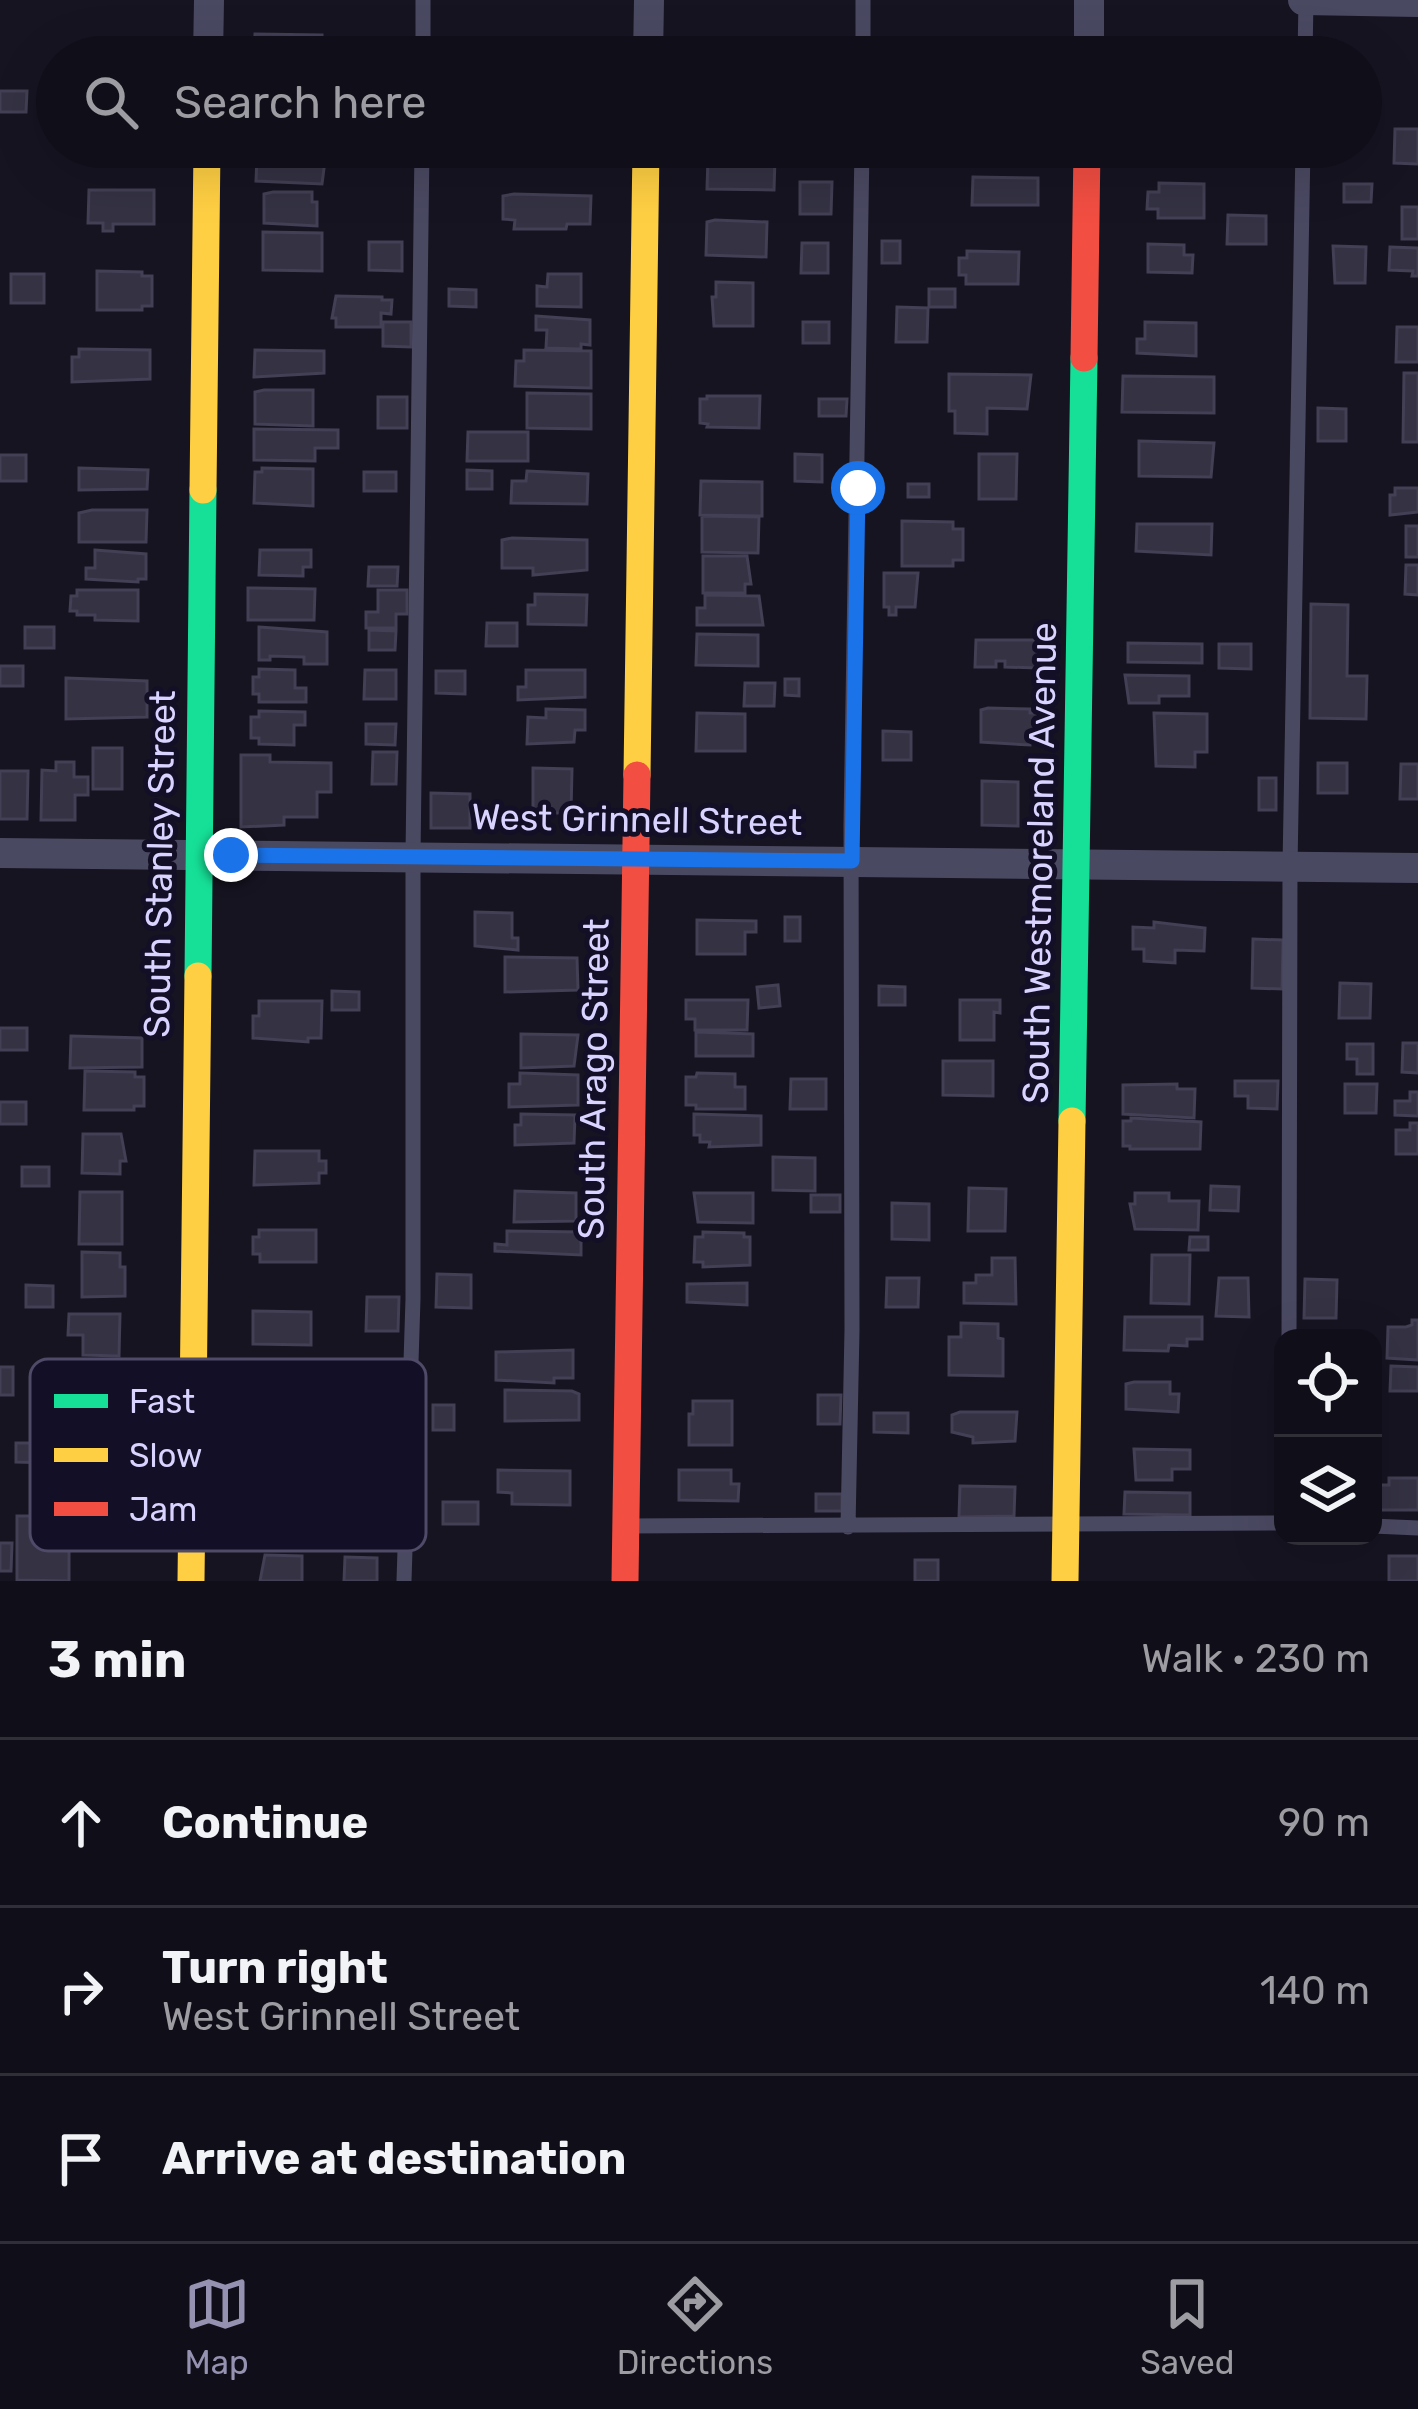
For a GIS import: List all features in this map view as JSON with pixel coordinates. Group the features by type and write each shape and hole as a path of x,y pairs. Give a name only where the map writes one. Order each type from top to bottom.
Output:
{"street":[{"path":"208,0 208,36"},
{"path":"648,36 649,0"},
{"path":"1089,0 1089,36"},
{"path":"1304,0 1418,2"},
{"name":"South Stanley Street","path":"193,1359 207,168"},
{"name":"South Arago Street","path":"626,1581 646,168"},
{"name":"South Westmoreland Avenue","path":"1065,1581 1088,168"},
{"name":"West Grinnell Street","path":"0,853 1418,868"},
{"name":"South Stanley Street","path":"191,1551 191,1581"}],"lane":[{"path":"423,0 423,36"},
{"path":"862,0 863,36"},
{"path":"1304,0 1305,36"},
{"path":"411,1359 422,168"},
{"path":"848,1527 862,168"},
{"path":"1288,1329 1290,866 1303,168"},
{"path":"626,1526 1274,1523"},
{"path":"1382,1526 1418,1528"},
{"path":"404,1581 405,1551"}],"building":[{"path":"255,34 322,35 322,36"},
{"path":"0,91 27,91 26,112 0,112"},
{"path":"1395,129 1418,129 1418,164 1394,163"},
{"path":"257,168 324,168 322,184 256,181"},
{"path":"708,168 775,168 774,190 707,189"},
{"path":"973,177 1038,178 1038,205 972,205"},
{"path":"800,182 832,182 831,214 800,214"},
{"path":"1159,183 1204,184 1204,218 1158,218 1158,209 1147,209 1148,192 1159,192"},
{"path":"1344,184 1372,184 1371,202 1344,202"},
{"path":"89,190 154,190 154,224 113,224 113,231 103,231 103,223 88,223"},
{"path":"312,192 317,226 264,223 264,194"},
{"path":"503,196 591,196 590,224 514,229 515,220 503,219"},
{"path":"1402,207 1418,207 1418,239 1402,239"},
{"path":"1228,215 1266,216 1266,244 1227,244"},
{"path":"707,222 767,222 766,257 706,255"},
{"path":"263,232 322,233 322,271 263,270"},
{"path":"882,241 900,241 900,263 882,263"},
{"path":"369,242 402,242 402,271 369,270"},
{"path":"802,243 828,243 828,273 801,273"},
{"path":"1148,244 1184,245 1184,255 1193,255 1192,273 1148,272"},
{"path":"1333,246 1366,247 1365,283 1335,283"},
{"path":"1390,247 1418,248 1418,276 1412,276 1413,271 1389,270"},
{"path":"967,251 1019,252 1018,284 966,284 966,275 959,275 959,258 967,258"},
{"path":"97,271 152,276 152,306 97,310"},
{"path":"11,274 44,274 44,303 11,303"},
{"path":"548,274 581,274 581,307 537,306 537,286 547,287"},
{"path":"716,282 753,283 753,326 714,326"},
{"path":"449,289 476,290 476,307 449,306"},
{"path":"929,289 955,289 955,307 929,307"},
{"path":"336,296 392,300 391,314 381,313 381,327 336,327 336,318 332,318"},
{"path":"897,307 928,308 927,342 896,342"},
{"path":"536,316 590,320 590,345 546,348 547,330 536,330"},
{"path":"383,322 411,322 411,347 383,346"},
{"path":"803,322 829,322 829,343 803,343"},
{"path":"1145,322 1196,323 1196,356 1137,353 1137,339 1145,339"},
{"path":"1397,327 1418,327 1418,362 1396,362"},
{"path":"79,349 150,350 150,379 72,382 72,357 79,357"},
{"path":"255,350 324,351 324,373 254,377"},
{"path":"524,350 591,351 591,388 515,386 516,361 524,361"},
{"path":"1404,373 1418,373 1418,442 1403,442"},
{"path":"949,374 1031,375 1027,409 987,408 987,434 955,433 955,411 949,411"},
{"path":"1123,376 1214,377 1214,413 1122,412"},
{"path":"313,390 313,426 255,424 255,392"},
{"path":"527,393 591,394 591,429 527,428"},
{"path":"760,396 759,428 700,423 700,399"},
{"path":"378,397 407,397 407,428 378,428"},
{"path":"819,399 847,399 846,416 819,416"},
{"path":"1318,408 1346,409 1346,441 1318,441"},
{"path":"254,429 338,430 338,448 315,448 315,461 254,460"},
{"path":"468,432 528,432 528,461 467,461"},
{"path":"1139,441 1214,443 1211,477 1139,476"},
{"path":"795,454 822,455 822,482 795,481"},
{"path":"979,454 1017,454 1016,499 979,499"},
{"path":"0,455 26,455 26,481 0,481"},
{"path":"79,468 148,470 147,489 79,490"},
{"path":"262,468 313,469 313,506 254,503 255,472"},
{"path":"467,470 492,471 492,489 467,489"},
{"path":"527,471 588,474 587,504 511,503 512,481 526,481"},
{"path":"364,472 396,472 396,491 364,491"},
{"path":"701,481 762,482 762,516 700,515"},
{"path":"908,484 929,484 929,497 908,497"},
{"path":"1395,488 1418,488 1418,512 1390,515 1390,495 1395,495"},
{"path":"147,510 146,542 79,542 79,513"},
{"path":"702,516 759,517 758,553 702,552"},
{"path":"902,521 953,522 953,529 963,529 963,560 953,560 953,566 902,566"},
{"path":"1137,524 1212,524 1211,555 1136,551"},
{"path":"1406,526 1418,526 1418,557 1406,557"},
{"path":"502,540 587,540 587,570 533,575 533,568 502,568"},
{"path":"95,550 146,554 146,579 86,579 86,568 95,568"},
{"path":"260,550 311,550 311,567 303,567 303,576 259,575"},
{"path":"703,556 747,556 751,584 745,584 745,593 703,593"},
{"path":"1406,565 1418,565 1418,595 1405,594"},
{"path":"369,567 398,567 397,586 368,586"},
{"path":"884,573 918,573 915,607 896,607 896,615 889,615 889,607 884,607"},
{"path":"248,588 315,589 314,620 248,620"},
{"path":"77,590 138,590 138,621 77,615 70,611 71,596 77,596"},
{"path":"378,590 407,590 407,614 396,614 396,628 366,628 366,612 378,612"},
{"path":"535,594 587,595 586,625 528,624 528,605 535,605"},
{"path":"705,595 759,596 763,625 697,625 697,608 705,608"},
{"path":"1311,604 1348,605 1347,676 1367,676 1366,719 1310,718"},
{"path":"487,623 517,623 517,646 486,646"},
{"path":"25,627 54,627 54,648 25,648"},
{"path":"259,627 327,632 327,664 304,664 304,657 259,660"},
{"path":"369,630 396,631 395,650 369,650"},
{"path":"697,634 758,635 758,666 696,665"},
{"path":"976,640 1038,640 1037,668 1005,667 1005,661 996,661 996,667 975,667"},
{"path":"1128,643 1202,644 1202,663 1128,662"},
{"path":"1219,644 1251,644 1251,669 1219,668"},
{"path":"0,666 23,666 23,686 0,686"},
{"path":"259,669 295,670 295,688 306,688 306,702 259,702 259,694 253,694 253,677 259,677"},
{"path":"365,670 396,670 396,699 364,699"},
{"path":"526,670 585,670 585,697 518,700 518,687 526,687"},
{"path":"436,671 465,671 465,694 436,693"},
{"path":"1125,675 1189,676 1189,696 1129,703"},
{"path":"66,678 147,681 147,717 66,719"},
{"path":"785,679 799,679 799,696 785,695"},
{"path":"745,683 775,683 774,706 744,706"},
{"path":"546,709 585,710 585,730 575,730 574,742 527,744 528,717 546,718"},
{"path":"981,710 1040,713 1040,741 1030,741 1030,745 981,742"},
{"path":"259,711 305,712 305,725 294,725 294,745 259,744 259,738 251,738 251,717 259,717"},
{"path":"697,713 745,714 745,751 696,751"},
{"path":"1154,713 1207,714 1207,752 1195,752 1195,767 1156,766"},
{"path":"366,724 396,724 395,745 366,744"},
{"path":"883,731 911,732 911,760 883,760"},
{"path":"93,748 122,748 122,789 93,789"},
{"path":"373,752 397,752 396,784 372,784"},
{"path":"241,755 270,755 270,762 331,763 331,792 317,792 317,817 284,817 284,825 241,827"},
{"path":"56,762 74,762 74,777 88,777 88,795 75,795 75,820 41,820 42,770 56,771"},
{"path":"1318,763 1347,763 1347,793 1318,793"},
{"path":"1401,764 1418,764 1418,799 1400,799"},
{"path":"533,768 572,769 571,813 533,813"},
{"path":"0,771 28,771 27,819 0,819"},
{"path":"1259,778 1276,778 1276,810 1259,810"},
{"path":"982,781 1018,782 1018,826 982,825"},
{"path":"431,793 470,794 470,828 431,828"},
{"path":"475,912 512,913 512,938 518,938 518,950 475,946"},
{"path":"785,917 800,917 800,941 785,941"},
{"path":"697,920 756,921 756,932 745,932 745,954 697,954"},
{"path":"1154,922 1205,928 1204,951 1175,950 1175,963 1144,961 1144,949 1133,949 1133,927 1154,928"},
{"path":"1253,939 1283,940 1282,989 1252,988"},
{"path":"505,957 577,958 578,990 505,992"},
{"path":"1340,983 1371,984 1370,1018 1339,1018"},
{"path":"778,985 780,1006 759,1008 757,987"},
{"path":"879,986 905,987 905,1005 879,1005"},
{"path":"332,991 359,992 359,1010 332,1010"},
{"path":"686,1000 748,1000 747,1030 695,1030 695,1019 686,1019"},
{"path":"960,1000 1000,1000 1000,1013 994,1012 994,1040 960,1040"},
{"path":"259,1001 322,1001 321,1038 308,1038 308,1042 253,1038"},
{"path":"0,1028 27,1028 27,1050 0,1050"},
{"path":"696,1032 753,1034 753,1056 696,1056"},
{"path":"521,1034 578,1035 574,1066 521,1068"},
{"path":"71,1036 142,1038 142,1067 70,1068"},
{"path":"1403,1043 1418,1043 1418,1073 1402,1072"},
{"path":"1347,1044 1373,1044 1373,1074 1357,1074 1357,1059 1347,1059"},
{"path":"943,1061 993,1061 993,1096 943,1095"},
{"path":"85,1071 135,1072 135,1077 144,1077 144,1106 84,1110"},
{"path":"520,1073 578,1075 578,1105 509,1107 509,1084 520,1084"},
{"path":"735,1074 735,1087 745,1087 745,1109 686,1105 686,1077"},
{"path":"791,1079 826,1079 826,1109 790,1109"},
{"path":"1235,1081 1278,1081 1277,1109 1248,1108 1248,1096 1235,1096"},
{"path":"1177,1084 1177,1089 1195,1089 1194,1118 1123,1114 1123,1085"},
{"path":"1345,1084 1377,1084 1376,1113 1345,1113"},
{"path":"1410,1092 1418,1092 1418,1116 1395,1115 1395,1101 1410,1101"},
{"path":"0,1102 26,1102 26,1124 0,1124"},
{"path":"521,1114 575,1115 574,1143 515,1145 515,1125 521,1125"},
{"path":"694,1114 761,1116 761,1145 709,1147 710,1142 700,1142 700,1135 694,1135"},
{"path":"1123,1121 1201,1122 1200,1149 1123,1146"},
{"path":"1410,1123 1418,1123 1418,1154 1396,1154 1396,1130 1410,1130"},
{"path":"83,1134 121,1134 126,1161 120,1161 120,1174 82,1173"},
{"path":"255,1151 319,1151 319,1161 326,1161 326,1173 319,1173 319,1183 254,1185"},
{"path":"773,1157 815,1158 815,1191 773,1190"},
{"path":"22,1167 49,1167 49,1186 22,1186"},
{"path":"1211,1186 1239,1187 1238,1211 1210,1210"},
{"path":"969,1188 1006,1189 1005,1231 968,1231"},
{"path":"515,1191 576,1193 576,1221 514,1222"},
{"path":"80,1192 122,1192 122,1244 79,1244"},
{"path":"694,1193 753,1193 753,1223 698,1222"},
{"path":"1135,1193 1169,1193 1169,1201 1199,1201 1198,1230 1135,1229 1130,1204 1135,1204"},
{"path":"811,1195 840,1195 840,1212 811,1212"},
{"path":"892,1203 929,1204 929,1240 892,1239"},
{"path":"259,1230 316,1230 316,1262 260,1262 260,1254 253,1254 253,1237 259,1237"},
{"path":"507,1231 581,1232 581,1255 495,1251 495,1244 507,1245"},
{"path":"703,1232 750,1237 750,1265 703,1267 703,1262 694,1262 695,1237 703,1237"},
{"path":"1190,1237 1208,1237 1208,1250 1189,1250"},
{"path":"82,1252 120,1253 125,1296 82,1297"},
{"path":"1152,1255 1190,1255 1189,1304 1151,1303"},
{"path":"992,1258 1015,1258 1016,1304 964,1303 964,1283 976,1283 976,1275 992,1275"},
{"path":"437,1274 471,1275 471,1308 436,1307"},
{"path":"887,1278 919,1278 918,1307 886,1307"},
{"path":"1219,1278 1248,1278 1249,1317 1216,1316"},
{"path":"1305,1279 1337,1280 1336,1318 1304,1318"},
{"path":"747,1283 747,1305 687,1302 687,1284"},
{"path":"26,1285 53,1286 53,1307 26,1307"},
{"path":"367,1297 399,1297 398,1331 366,1331"},
{"path":"253,1311 311,1312 311,1345 253,1344"},
{"path":"69,1314 120,1314 119,1356 83,1355 83,1335 68,1335"},
{"path":"1125,1317 1202,1317 1202,1339 1187,1339 1187,1346 1169,1345 1168,1351 1124,1350"},
{"path":"1418,1320 1418,1360 1387,1358 1388,1327 1406,1327"},
{"path":"961,1323 998,1324 1003,1376 949,1375 949,1337 961,1337"},
{"path":"573,1350 573,1378 554,1378 554,1383 496,1380 496,1352"},
{"path":"1391,1366 1418,1367 1418,1391 1390,1391"},
{"path":"0,1367 13,1367 13,1395 0,1395"},
{"path":"1170,1382 1170,1394 1179,1394 1178,1412 1126,1409 1126,1384"},
{"path":"505,1390 572,1391 579,1394 579,1420 505,1421"},
{"path":"818,1395 841,1395 840,1424 818,1424"},
{"path":"693,1401 732,1401 732,1445 689,1445"},
{"path":"433,1405 454,1405 454,1430 433,1430"},
{"path":"1017,1412 1015,1441 973,1443 973,1437 952,1432 952,1415"},
{"path":"874,1413 908,1413 908,1433 874,1432"},
{"path":"16,1443 30,1443 30,1462 16,1462"},
{"path":"1134,1449 1190,1450 1190,1469 1172,1469 1172,1480 1136,1480"},
{"path":"498,1470 570,1471 570,1505 512,1504 512,1493 498,1492"},
{"path":"679,1470 731,1470 731,1484 739,1484 738,1501 679,1500"},
{"path":"1389,1478 1418,1478 1418,1510 1382,1510 1382,1485 1389,1485"},
{"path":"960,1486 1015,1487 1014,1516 959,1517"},
{"path":"1125,1492 1190,1493 1190,1515 1124,1514"},
{"path":"816,1494 842,1494 842,1511 816,1511"},
{"path":"443,1502 478,1502 478,1524 443,1524"},
{"path":"17,1516 30,1516 30,1551 69,1551 69,1581 17,1580"},
{"path":"0,1543 12,1543 11,1571 0,1571"},
{"path":"265,1555 302,1556 302,1581 260,1581"},
{"path":"1389,1556 1418,1556 1418,1581 1389,1581"},
{"path":"345,1557 377,1558 377,1581 344,1581"},
{"path":"915,1560 938,1560 938,1581 915,1581"}],"traffic: fast":[{"path":"1072,1121 1084,358"},
{"path":"198,976 203,490"}],"traffic: slow":[{"path":"203,490 207,168"},
{"path":"637,775 646,168"},
{"path":"194,1359 198,976"},
{"path":"1065,1581 1072,1121"},
{"path":"191,1551 191,1581"}],"traffic: jam":[{"path":"1084,358 1087,168"},
{"path":"625,1581 637,775"}],"route":[{"path":"231,855 852,861 858,488"}]}
